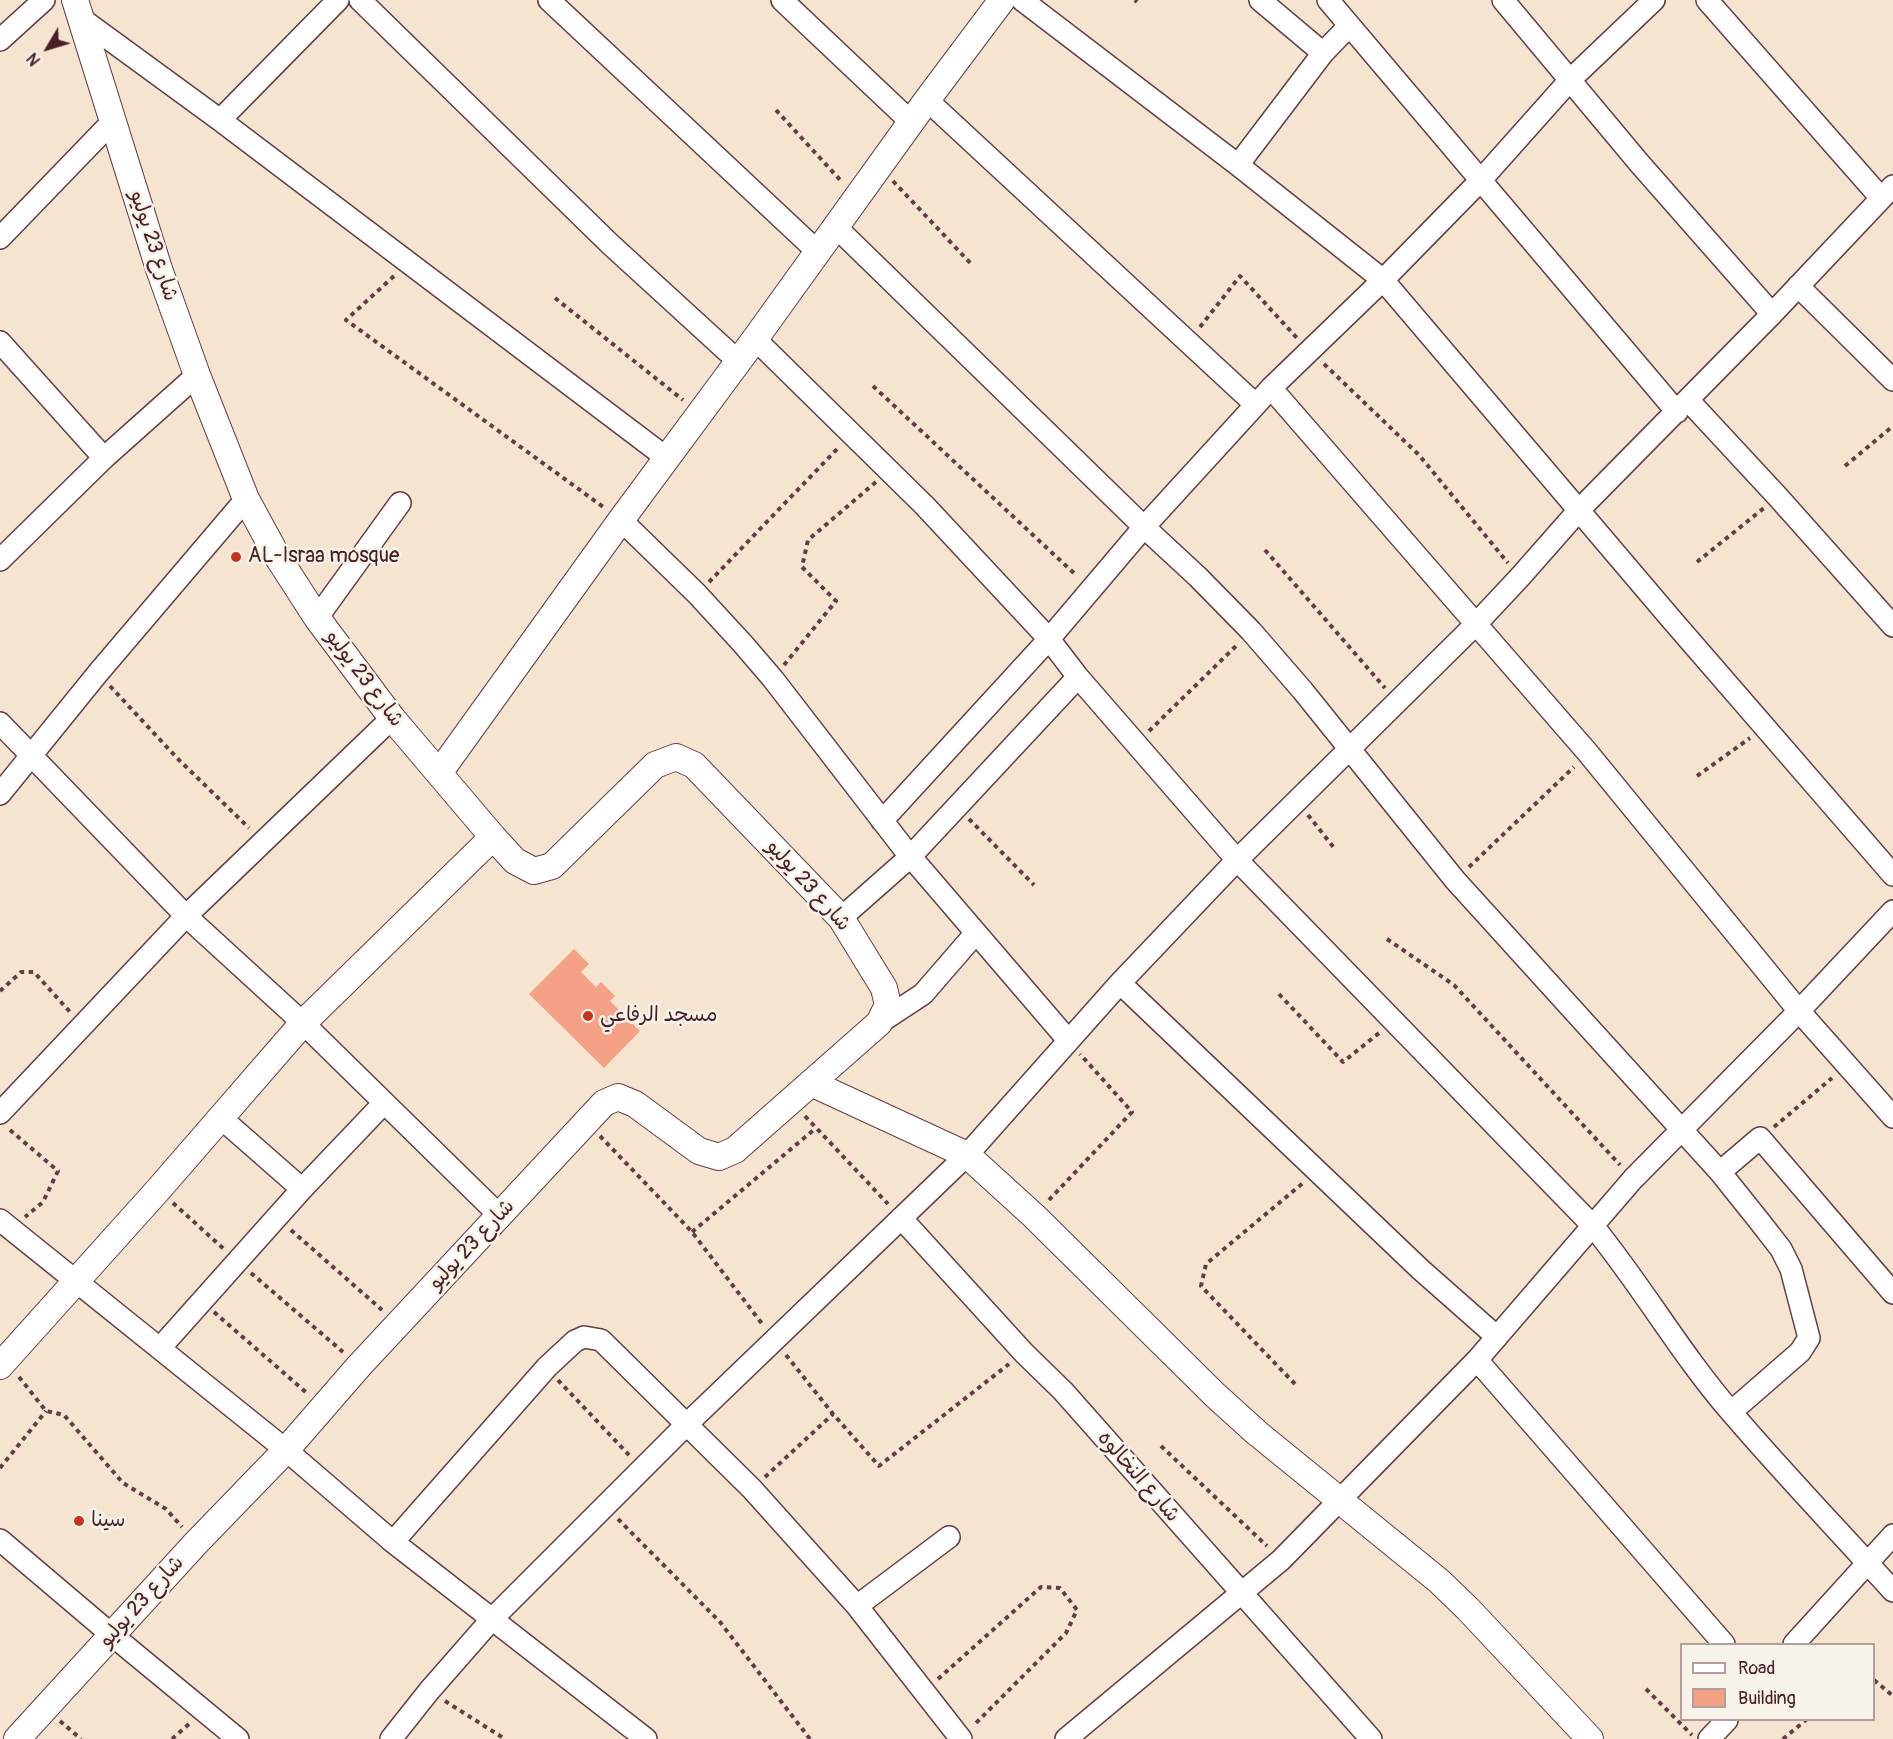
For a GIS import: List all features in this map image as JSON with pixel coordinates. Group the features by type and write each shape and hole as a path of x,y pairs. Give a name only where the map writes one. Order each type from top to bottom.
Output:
{"street":[{"path":"0,40 44,0"},
{"path":"220,120 338,0"},
{"path":"360,0 610,244 739,362"},
{"path":"549,0 818,252"},
{"path":"782,0 911,122"},
{"path":"438,773 1002,0"},
{"path":"1022,0 1238,165 1383,280 1893,875"},
{"path":"1260,0 1323,53"},
{"path":"1328,0 1480,181 1682,406 1778,497 1893,626"},
{"path":"1503,0 1640,164 1772,314"},
{"path":"882,820 1049,639 1144,527 1271,388 1383,280 1480,181 1570,80 1654,0"},
{"path":"391,1739 429,1691 492,1619 686,1425 967,1155 1120,983 1237,860 1476,624 1579,510 1772,314 1887,192 1707,0"},
{"path":"77,8 220,120 668,459"},
{"name":"شارع 23 يوليو","path":"17,1739 604,1103 618,1098 635,1104 699,1151 719,1157 735,1150 879,1023 888,1005 884,988 841,918 694,765 676,757 655,765 552,866 534,871 515,861 392,718 317,618 277,556 246,499 197,375 159,269 77,8"},
{"path":"1238,165 1323,53 1349,26"},
{"path":"927,100 1256,404"},
{"path":"0,238 113,121"},
{"path":"836,227 1251,631 1455,880 1720,1172 1787,1260 1800,1296 1809,1338 1800,1352 1731,1412"},
{"path":"1798,286 1893,380"},
{"path":"755,339 890,471 1049,639 1078,677 1237,860 1593,1226 1633,1278 1690,1362 1731,1412 1893,1591"},
{"path":"0,342 104,458"},
{"path":"0,560 104,458 197,375"},
{"path":"1271,388 1588,753 1799,1011 1893,1117"},
{"path":"0,794 98,673 246,499"},
{"path":"317,618 400,503"},
{"path":"621,520 697,594 772,679 910,857 1068,1040"},
{"path":"841,918 910,857 1078,677"},
{"path":"4,1121 82,1025 186,916 392,718"},
{"path":"0,723 186,916 303,1023 500,1216"},
{"path":"3,1363 76,1283 303,1023 493,837"},
{"path":"1067,1739 1242,1595 1281,1560 1477,1360 1633,1179 1799,1011 1893,911"},
{"path":"879,1023 922,994 975,934"},
{"path":"1120,983 1420,1269 1497,1336"},
{"path":"811,1083 967,1155 1034,1216 1215,1395 1289,1460 1439,1581 1590,1739"},
{"path":"160,1348 302,1189 384,1104"},
{"path":"221,1118 302,1189"},
{"path":"1720,1172 1760,1138 1893,1293"},
{"name":"شارع النخالوه","path":"901,1218 1024,1353 1063,1391 1371,1739"},
{"path":"5,1225 286,1449 393,1542 646,1739"},
{"path":"393,1542 547,1367 575,1341 584,1337 601,1340 752,1489 857,1606 960,1739"},
{"path":"1477,1360 1723,1643"},
{"path":"1795,1643 1893,1535"},
{"path":"857,1606 949,1536"},
{"path":"0,1540 238,1739"},
{"path":"1709,1739 1725,1721"}],"path":[{"path":"776,110 857,198"},
{"path":"880,167 973,266"},
{"path":"408,263 346,320 621,520"},
{"path":"1189,343 1240,276 1308,350 1419,455 1520,577"},
{"path":"555,298 700,414"},
{"path":"873,386 1091,589"},
{"path":"1845,466 1893,426"},
{"path":"697,594 852,434"},
{"path":"772,679 836,601 802,567 807,540 890,471"},
{"path":"1697,562 1778,497"},
{"path":"1265,550 1397,701"},
{"path":"1135,744 1251,631"},
{"path":"98,673 177,758 263,841"},
{"path":"1697,776 1765,727"},
{"path":"1455,880 1588,753"},
{"path":"1297,801 1335,849"},
{"path":"958,807 1034,885"},
{"path":"1387,939 1454,985 1633,1179"},
{"path":"0,991 21,972 34,972 82,1025"},
{"path":"1279,994 1343,1062 1394,1021"},
{"path":"1034,1216 1132,1112 1068,1040"},
{"path":"1760,1138 1846,1065"},
{"path":"791,1101 901,1218"},
{"path":"4,1121 58,1172 43,1202 5,1225"},
{"path":"586,1121 692,1232 816,1128"},
{"path":"1295,1384 1201,1286 1206,1264 1318,1170"},
{"path":"158,1190 237,1262 359,1366"},
{"path":"277,1217 399,1325"},
{"path":"202,1302 322,1407"},
{"path":"752,1489 833,1414 879,1466 1024,1353"},
{"path":"3,1363 46,1411 64,1415 123,1483 166,1509 196,1543"},
{"path":"547,1367 642,1469"},
{"path":"0,1468 46,1411"},
{"path":"1161,1446 1281,1560"},
{"path":"604,1506 720,1622 810,1739"},
{"path":"925,1692 1041,1587 1060,1588 1077,1610 1066,1633 960,1739"},
{"path":"1875,1681 1893,1696"},
{"path":"1646,1689 1696,1739"},
{"path":"429,1691 505,1739"},
{"path":"1783,1739 1804,1721"}],"building":[{"name":"مسجد الرفاعي","path":"574,949 589,964 581,972 596,987 601,982 615,996 610,1001 640,1031 604,1068 529,994"}],"place":[{"name":"AL-Israa mosque","path":"236,557"},
{"name":"مسجد الرفاعي","path":"588,1016"},
{"name":"سينا","path":"79,1521"}]}
